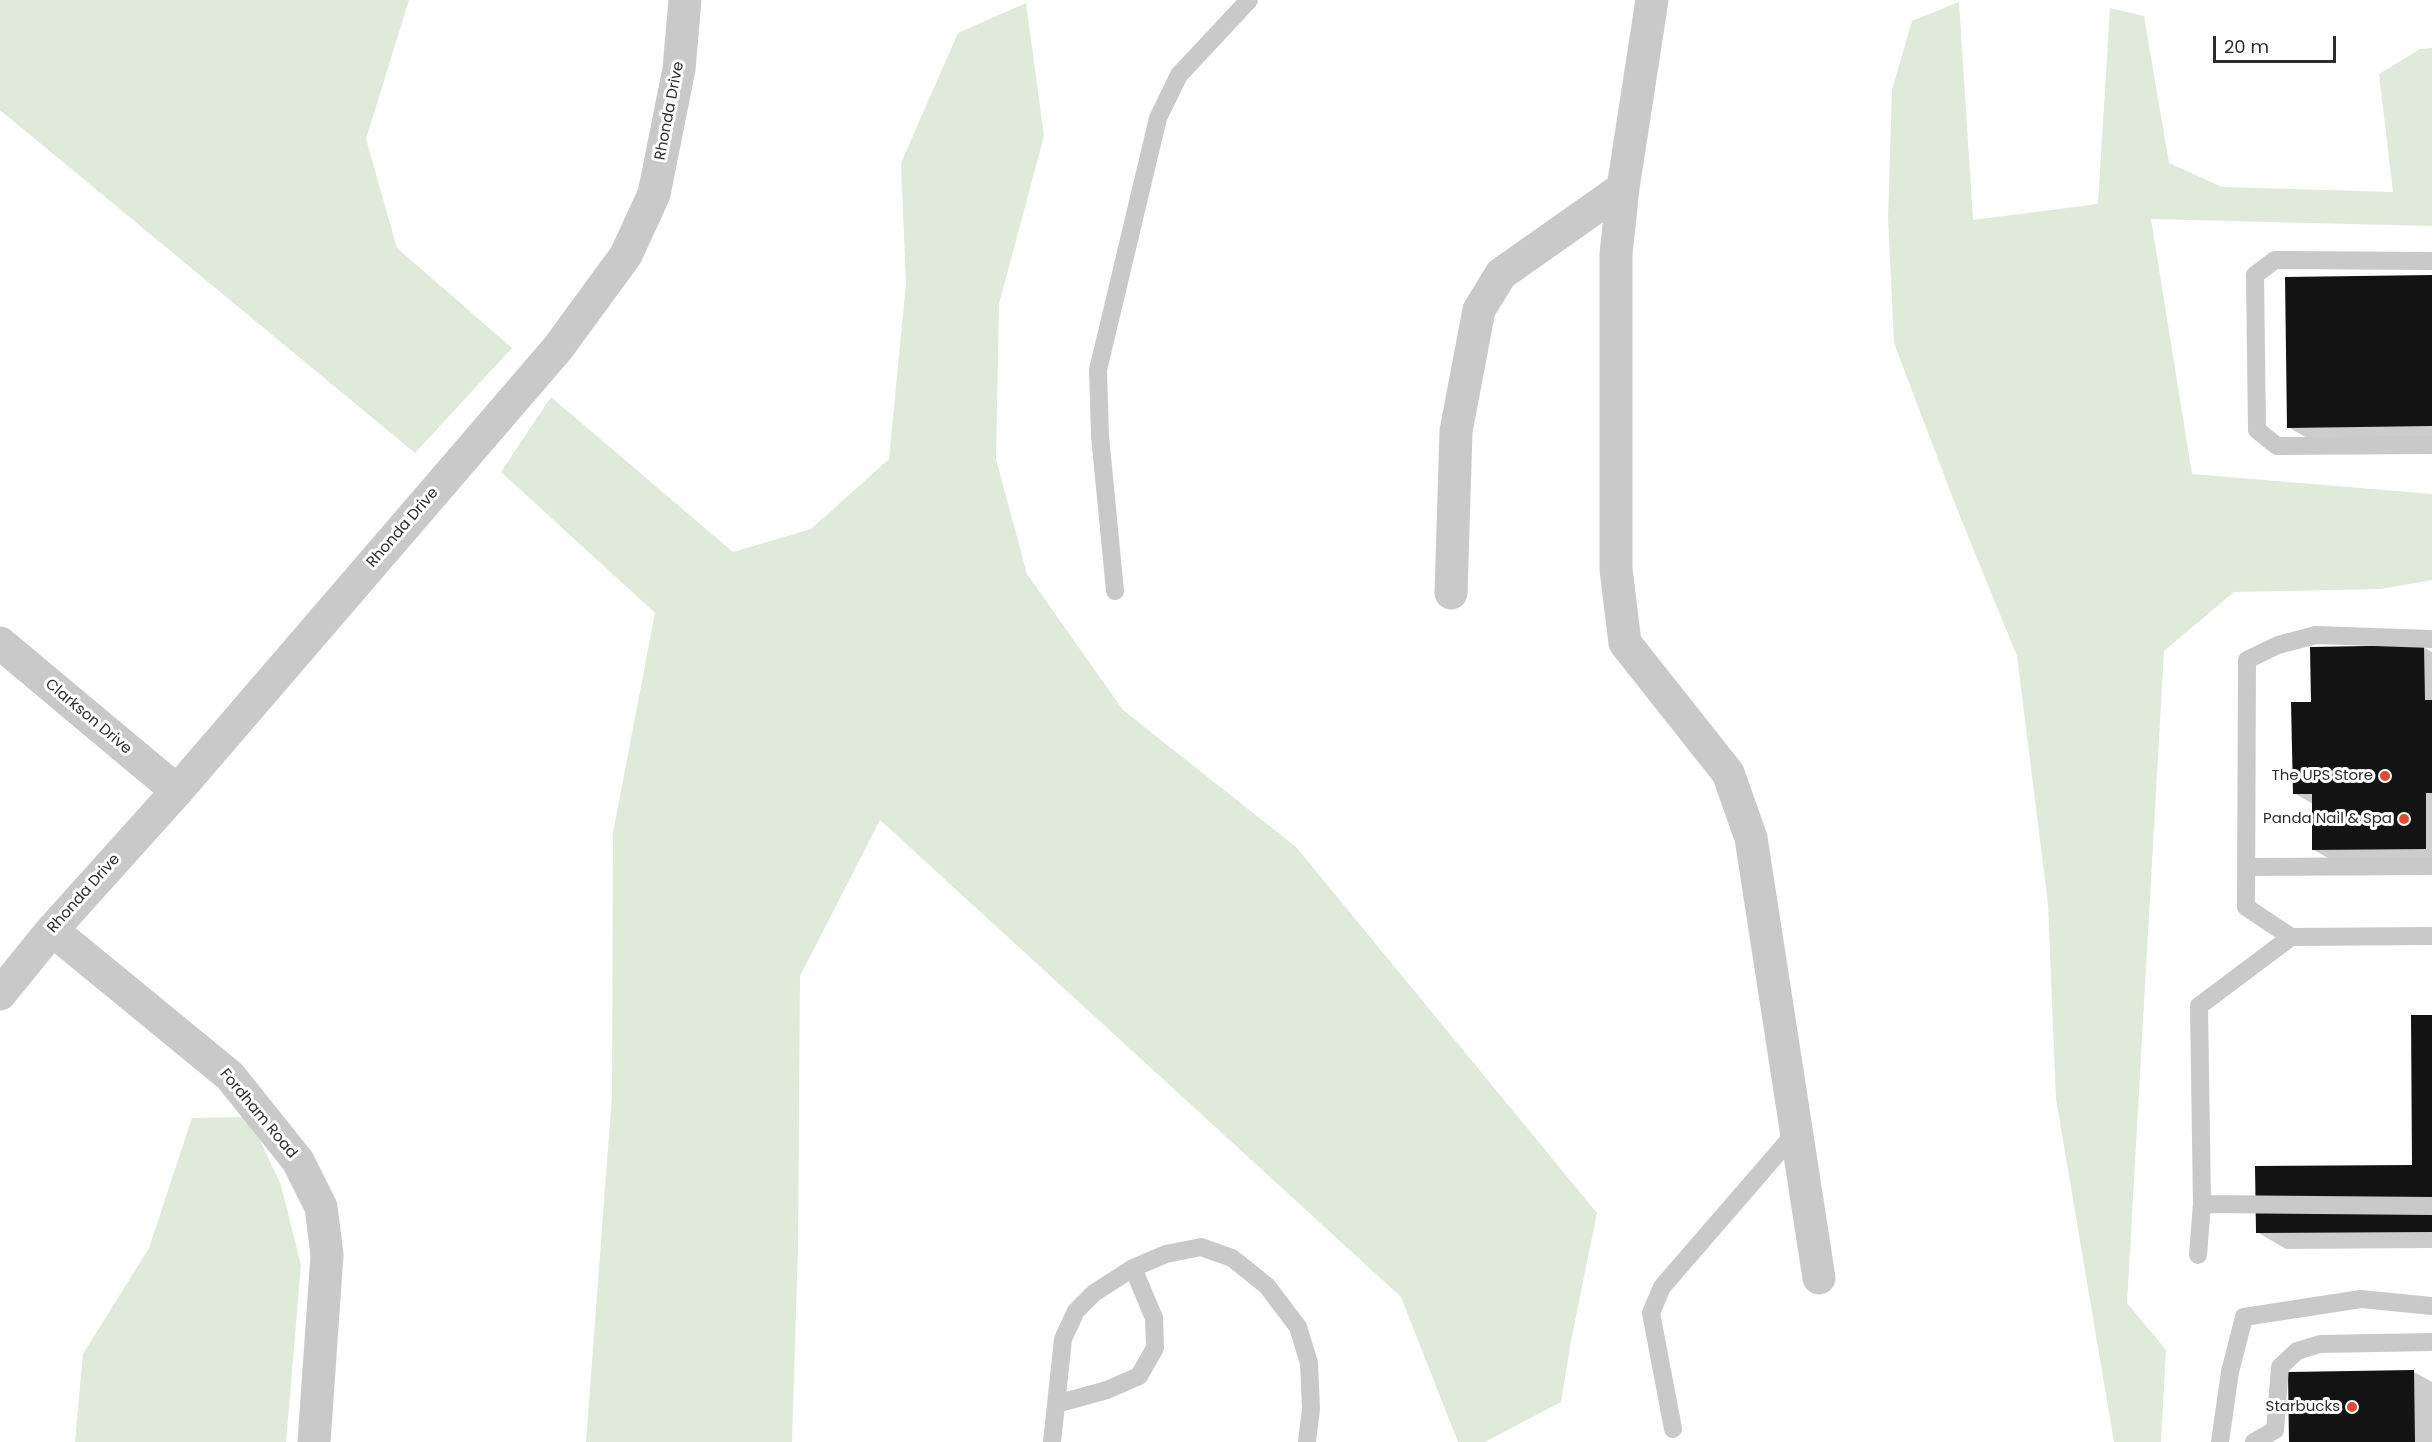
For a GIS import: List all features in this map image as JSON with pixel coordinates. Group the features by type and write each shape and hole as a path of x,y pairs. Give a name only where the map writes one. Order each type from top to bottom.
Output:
{"street":[{"name":"Rhonda Drive","path":"0,994 52,930 177,791 558,348 626,255 654,194 680,69 685,0"},
{"path":"1652,0 1623,188 1616,254 1616,569 1625,643 1728,773 1751,838 1819,1278"},
{"path":"1451,594 1456,431 1479,310 1502,274 1623,188"},
{"name":"Clarkson Drive","path":"0,643 177,791"},
{"name":"Fordham Road","path":"52,930 230,1076 298,1161 321,1207 327,1255 314,1442"}],"lane":[{"path":"1115,591 1100,436 1098,370 1158,118 1179,75 1249,0"},
{"path":"2432,261 2275,260 2255,275 2257,430 2277,446 2432,445"},
{"path":"2432,639 2316,635 2278,645 2247,660 2246,867 2246,907 2291,937 2432,936"},
{"path":"2246,867 2432,867"},
{"path":"2198,1255 2202,1204 2199,1005 2291,937"},
{"path":"1673,1429 1651,1313 1662,1287 1796,1132"},
{"path":"2202,1204 2432,1206"},
{"path":"1052,1442 1063,1339 1077,1311 1094,1293 1133,1268 1166,1254 1201,1247 1232,1258 1267,1286 1298,1327 1309,1363 1311,1409 1307,1442"},
{"path":"1056,1404 1107,1390 1139,1376 1155,1348 1154,1318 1133,1268"},
{"path":"2220,1442 2230,1372 2244,1317 2361,1299 2432,1306"},
{"path":"2254,1442 2275,1430 2280,1367 2297,1351 2320,1344 2432,1342"}],"green space":[{"path":"0,0 409,0 366,139 397,248 512,348 415,453 0,110"},
{"path":"1959,2 1973,220 2098,204 2110,8 2144,16 2169,163 2222,187 2393,192 2379,74 2420,49 2432,48 2432,226 2151,219 2192,474 2432,494 2432,580 2381,589 2234,592 2164,651 2127,1303 2166,1350 2161,1442 2114,1442 2056,1099 2048,904 2017,656 1957,509 1894,343 1888,218 1892,90 1912,21"},
{"path":"1026,3 1044,136 999,304 996,459 1027,574 1123,710 1296,847 1597,1213 1561,1402 1485,1442 1458,1442 1401,1297 880,820 800,976 798,1247 792,1442 586,1442 612,1095 613,833 655,613 501,472 551,397 733,552 811,529 889,459 906,283 901,163 958,33"},
{"path":"249,1117 281,1185 301,1265 286,1442 75,1442 83,1354 149,1248 192,1118"}],"building":[{"path":"2432,275 2432,426 2287,428 2285,277"},
{"path":"2424,645 2425,700 2432,700 2432,793 2426,793 2426,849 2312,850 2312,794 2293,794 2291,702 2311,702 2310,647"},
{"path":"2411,1015 2432,1015 2432,1232 2256,1233 2255,1166 2412,1165"},
{"name":"Starbucks","path":"2414,1370 2415,1442 2289,1442 2288,1372"}],"place":[{"name":"The UPS Store","path":"2385,776"},
{"name":"Panda Nail & Spa","path":"2404,819"},
{"name":"Starbucks","path":"2352,1407"}]}
